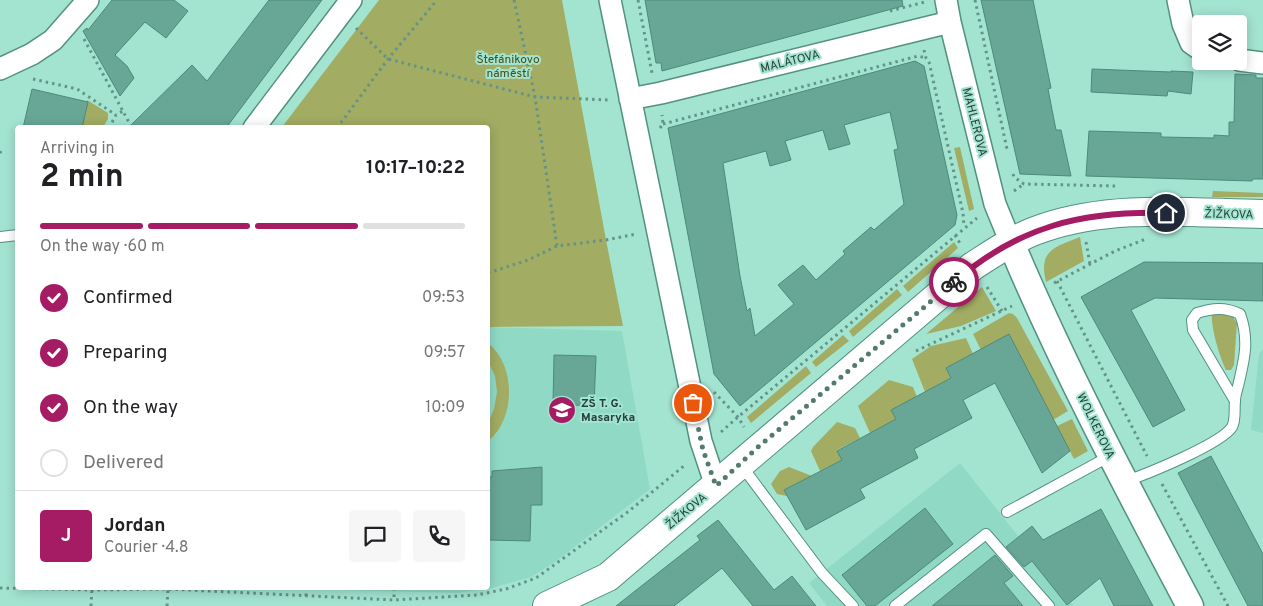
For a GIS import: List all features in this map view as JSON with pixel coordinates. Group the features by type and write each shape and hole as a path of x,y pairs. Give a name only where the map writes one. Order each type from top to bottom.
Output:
{"main road":[{"name":"ŽIŽKOVA","path":"547,606 608,577 973,266 1011,243 1042,228 1082,218 1147,212 1263,214"}],"street":[{"path":"0,69 32,54 53,40 88,0"},
{"path":"610,0 703,450 716,486"},
{"name":"MAHLEROVA","path":"946,0 995,204 1011,243"},
{"path":"1178,0 1184,24 1192,44"},
{"path":"256,125 346,5"},
{"name":"MALÁTOVA","path":"630,99 950,22"},
{"path":"1247,61 1263,63"},
{"name":"WOLKEROVA","path":"1011,243 1044,320 1124,482 1190,606"}],"lane":[{"path":"0,238 15,236"},
{"path":"1124,482 1155,471 1223,436 1233,426 1234,401 1246,347 1246,337 1240,314 1229,309 1217,308 1197,313 1192,320 1193,330 1234,401"},
{"path":"1007,512 1111,455"},
{"path":"740,464 822,573 854,606"},
{"path":"895,606 986,534 1049,606"}],"path":[{"path":"340,125 388,59 436,0"},
{"path":"514,0 535,97 556,246"},
{"path":"638,0 651,72 655,76"},
{"path":"975,0 1007,152"},
{"path":"346,5 357,29 388,59 535,97 630,99"},
{"path":"86,43 130,125"},
{"path":"202,590 394,600 477,595 506,589 536,578 629,511 703,450 738,416 964,227 963,213 929,62 926,58 918,56 663,124"},
{"path":"29,78 77,90 116,115"},
{"path":"111,125 116,115 123,111"},
{"path":"1011,170 1014,177 1024,184 1075,185"},
{"path":"490,272 528,260 556,246 633,235 657,228"},
{"path":"1153,238 1145,239 1115,251 1058,281 1155,471 1228,606"},
{"path":"911,356 918,349 1016,304"},
{"path":"0,588 15,588"},
{"path":"91,606 92,590"},
{"path":"167,606 168,590"},
{"path":"306,590 306,596"},
{"path":"394,590 394,600"}],"shaded area":[{"name":"ZŠ T. G. Masaryka","path":"490,327 622,331 650,489 555,562 531,577 490,588"},
{"path":"1263,349 1263,433 1251,430 1259,354"},
{"path":"960,463 1074,606 827,606 809,583"},
{"name":"ZŠ T. G. Masaryka","path":"340,590 478,590 458,593"}],"green space":[{"name":"Štefánikovo náměstí","path":"379,0 562,0 623,326 490,327 490,125 284,125"},
{"path":"87,100 108,113 108,119 104,125 82,125"},
{"path":"960,147 974,209 969,211 954,148"},
{"path":"1213,191 1263,193 1263,197 1212,197"},
{"path":"1080,237 1084,261 1046,282 1044,263 1047,256 1056,247"},
{"path":"954,242 958,248 908,292 903,286"},
{"path":"982,287 996,311 961,326 926,334"},
{"path":"897,289 902,295 853,337 849,331"},
{"path":"1212,312 1232,316 1237,323 1234,365 1231,370 1226,370 1218,350 1212,325"},
{"path":"1009,313 1017,318 1068,411 1053,420 1009,335 981,350 973,334"},
{"path":"843,335 849,341 816,367 812,362"},
{"path":"966,338 973,354 946,368 951,378 925,392 912,359 931,346"},
{"path":"490,345 504,364 509,392 504,420 490,439 490,418 497,392 495,376 490,365"},
{"path":"806,366 811,373 751,423 747,417"},
{"path":"889,380 913,387 917,397 891,410 896,419 870,433 858,406"},
{"path":"1072,419 1088,451 1074,459 1057,426"},
{"path":"837,422 855,428 860,438 837,450 842,460 820,471 811,451"},
{"path":"789,467 812,476 784,490 787,496 777,494 771,484 780,471"}],"building":[{"path":"112,0 174,0 188,11 166,38 145,22 115,55 127,66 134,78 120,96 83,31 87,28 88,30"},
{"path":"269,0 322,0 228,125 131,125 192,65 207,81"},
{"path":"645,0 902,0 903,6 662,71 661,63 656,63"},
{"path":"981,0 1033,0 1051,88 1048,89 1056,130 1061,130 1071,176 1020,174"},
{"path":"915,61 924,66 957,215 955,225 740,406 714,374 668,128","holes":["890,112 898,149 894,150 904,204 874,230 871,227 843,251 845,254 816,280 803,265 778,285 794,304 755,336 750,308 747,311 740,276 723,163 766,151 770,166 791,160 785,141 823,130 829,150 850,144 844,125"]},
{"path":"1092,69 1193,72 1191,94 1168,91 1167,96 1091,92"},
{"path":"1235,74 1256,75 1256,78 1263,78 1263,179 1253,179 1252,181 1086,176 1089,131 1161,133 1161,137 1214,138 1214,135 1229,136 1229,122 1234,122"},
{"path":"32,89 88,102 83,125 24,125"},
{"path":"1144,262 1263,263 1263,301 1155,298 1131,310 1185,410 1153,427 1081,297"},
{"path":"1009,334 1070,451 1042,473 995,383 963,400 972,418 914,449 918,458 860,489 865,498 806,530 784,490 842,460 837,451 896,419 891,410 951,378 946,368"},
{"path":"554,355 596,356 594,406 553,404"},
{"path":"1211,456 1263,554 1263,606 1248,606 1178,473"},
{"path":"542,467 542,505 531,505 530,541 490,540 490,477 492,477 492,471"},
{"path":"925,508 953,544 875,606 867,606 842,575"},
{"path":"1101,509 1153,606 1114,606 1100,578 1067,605 1032,561 1024,567 1006,547 1032,526 1043,540"},
{"path":"718,520 774,590 792,576 816,606 753,606 722,568 674,606 616,606 700,540 697,536"},
{"path":"995,555 1013,576 1004,583 1023,606 932,606"}],"way so far":[{"path":"693,403 703,450 716,486 758,447 954,282"}],"place":[{"name":"ZŠ T. G. Masaryka","path":"562,410"}],"route":[{"path":"954,282 973,266 998,250 1042,228 1082,218 1111,214 1166,213"}]}
